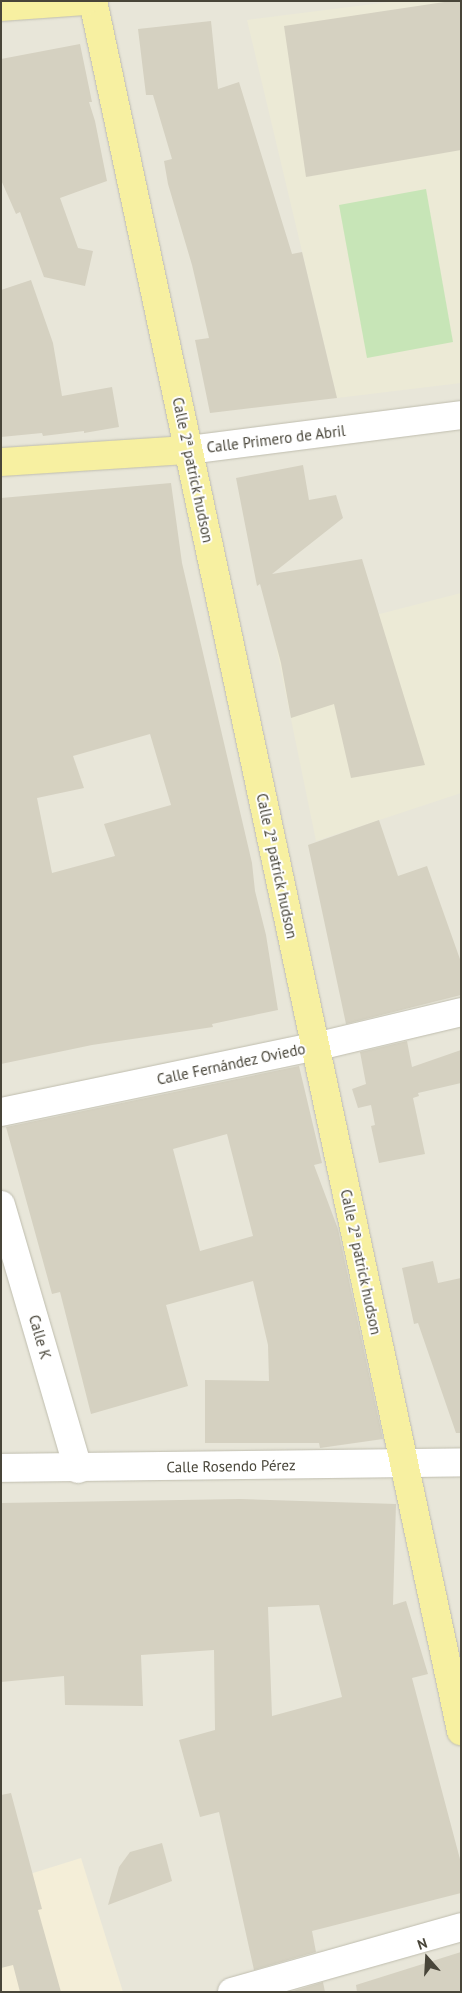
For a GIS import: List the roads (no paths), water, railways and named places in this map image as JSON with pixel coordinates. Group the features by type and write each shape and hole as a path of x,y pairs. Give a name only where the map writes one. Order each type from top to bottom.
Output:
{"main road":[{"path":"1,7 85,1"},
{"name":"Calle 2ª patrick hudson","path":"93,1 461,1731"},
{"name":"Calle Primero de Abril","path":"1,462 188,450"}],"street":[{"name":"Calle Primero de Abril","path":"188,450 461,415"},
{"name":"Calle Fernández Oviedo","path":"1,1112 315,1046 461,1012"},
{"name":"Calle K","path":"1,1205 78,1469"},
{"name":"Calle Rosendo Pérez","path":"1,1468 78,1469 461,1462"},
{"path":"232,1992 461,1927"}]}
